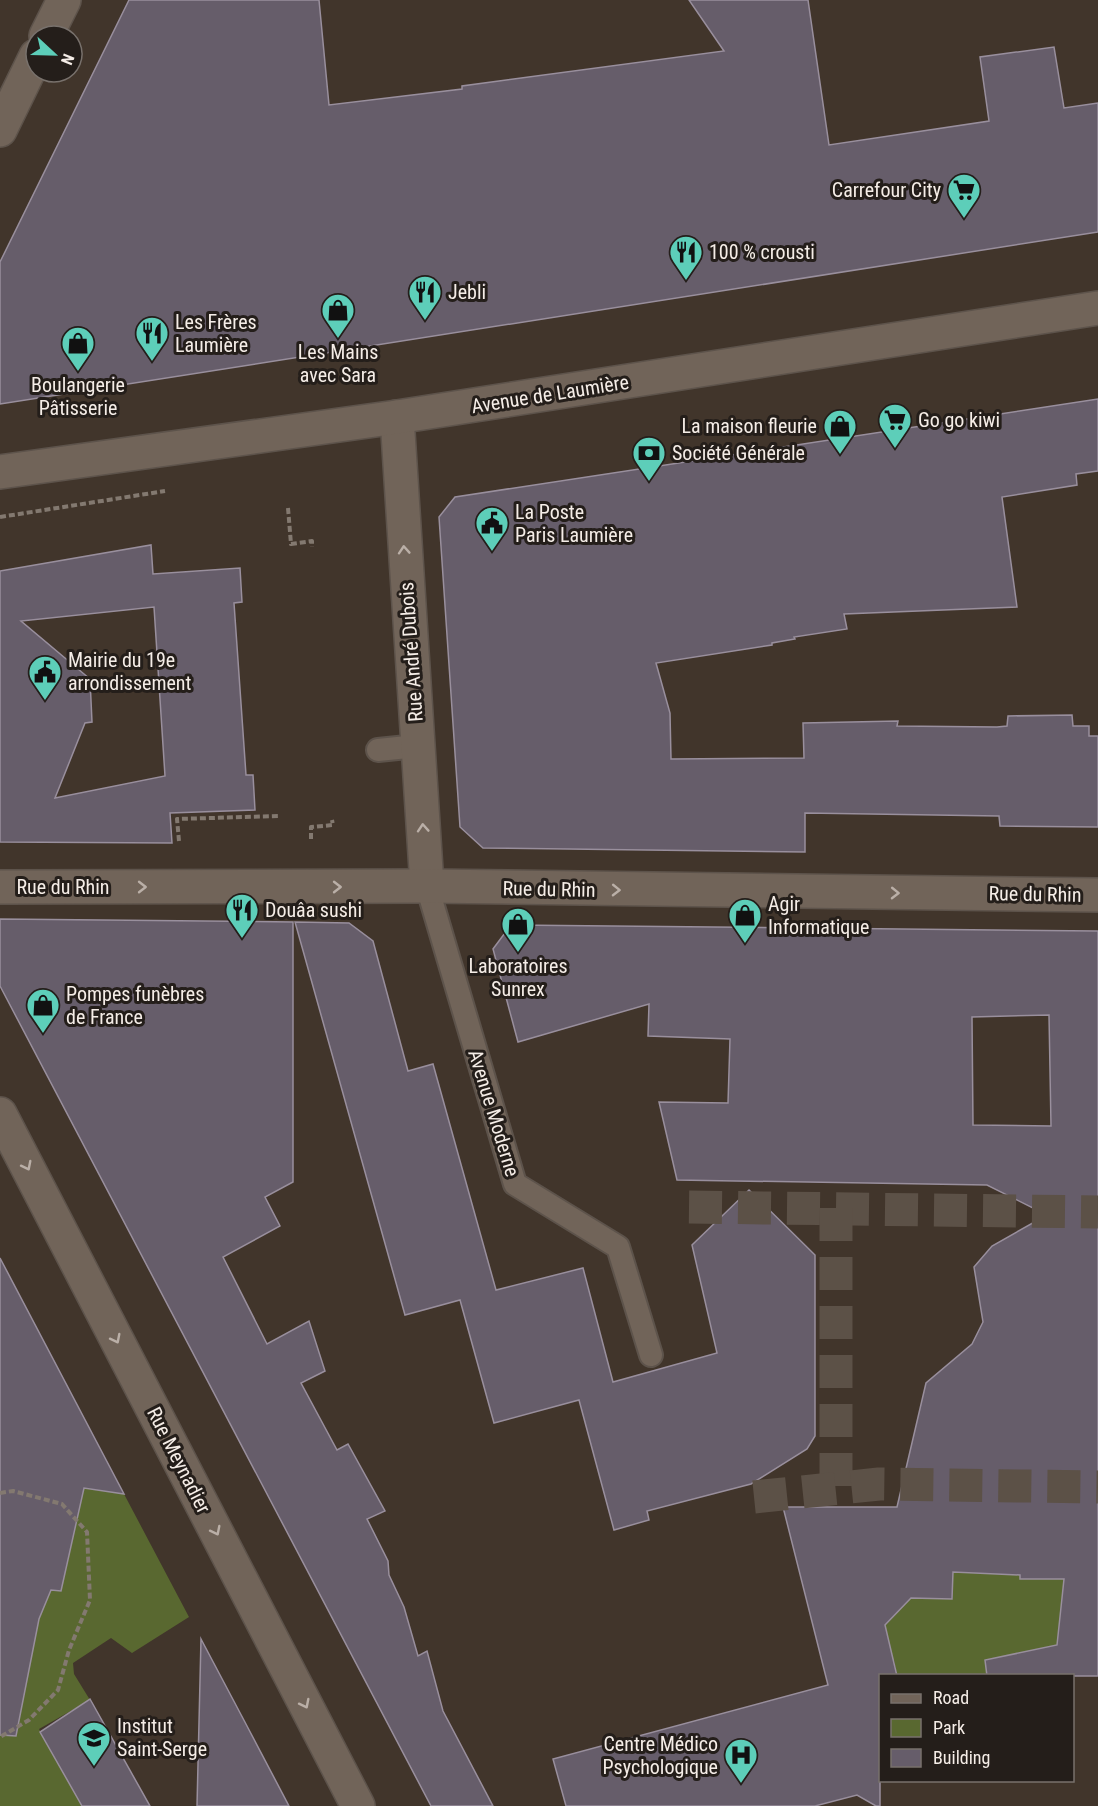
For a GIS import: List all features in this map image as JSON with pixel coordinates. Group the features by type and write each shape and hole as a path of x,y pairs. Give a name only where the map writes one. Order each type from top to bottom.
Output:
{"street":[{"path":"52,24 64,0"},
{"path":"0,130 24,81"},
{"name":"Avenue de Laumière","path":"0,472 397,417 1098,308"},
{"name":"Rue André Dubois","path":"397,417 427,886"},
{"name":"Rue du Rhin","path":"0,887 427,886 1098,895"},
{"name":"Rue Meynadier","path":"0,1114 358,1806"}],"lane":[{"path":"378,750 417,746"},
{"name":"Avenue Moderne","path":"427,886 515,1184 618,1247 651,1355"}],"path":[{"path":"288,508 291,544 312,541 312,547"},
{"path":"179,842 177,819 279,816"},
{"path":"311,839 311,827 333,825 332,820"},
{"path":"0,1493 13,1491 62,1504 87,1532 90,1600 69,1650 58,1690 29,1720 0,1737"}],"green space":[{"path":"0,1475 124,1494 189,1617 132,1653 111,1638 73,1663 74,1674 90,1700 39,1729 82,1806 0,1806"},
{"path":"953,1572 1020,1572 1020,1579 1046,1579 1062,1572 1077,1588 1057,1646 1039,1674 897,1674 894,1660 882,1660 882,1629 895,1615 891,1611 903,1598 952,1599"}],"building":[{"path":"129,0 319,0 329,105 462,89 462,86 724,51 689,0 808,0 829,145 989,121 980,57 1054,47 1064,108 1098,103 1098,232 0,404 0,262"},
{"path":"1098,399 1098,471 1076,474 1077,485 1002,497 1017,607 844,614 847,629 794,637 795,639 772,643 772,645 656,663 670,713 671,759 804,758 803,723 898,721 897,726 997,727 1007,726 1008,716 1072,715 1073,726 1089,726 1089,736 1098,736 1098,827 1000,826 999,816 805,813 805,852 483,848 460,827 439,517 455,497"},
{"name":"Mairie du 19e arrondissement","path":"151,545 153,574 240,568 242,602 234,603 246,775 253,775 255,810 170,813 172,843 0,842 0,571","holes":["154,607 165,776 55,798 85,723 92,722 90,679 21,621"]},
{"path":"0,919 293,922 293,1182 265,1197 280,1226 223,1257 267,1344 309,1321 325,1371 301,1383 337,1450 348,1444 385,1511 367,1519 388,1561 389,1575 404,1607 418,1656 427,1651 443,1711 493,1806 431,1806 0,986"},
{"path":"295,922 349,923 373,941 408,1071 433,1064 496,1290 583,1268 613,1382 717,1353 692,1245 749,1190 815,1255 815,1436 807,1449 751,1484 647,1511 649,1520 614,1530 579,1400 494,1423 460,1300 405,1315"},
{"path":"511,925 1098,931 1098,1676 987,1674 985,1660 1057,1645 1064,1579 1020,1579 1020,1575 953,1572 952,1599 911,1598 885,1625 897,1674 879,1674 880,1806 857,1795 815,1806 566,1806 553,1759 828,1685 783,1507 897,1507 926,1383 972,1344 983,1322 974,1267 992,1246 1047,1215 987,1185 677,1180 659,1102 728,1103 730,1039 648,1036 649,1004 518,1042 493,949","holes":["1049,1015 1051,1126 973,1125 972,1017"]},
{"path":"0,1258 124,1494 84,1488 61,1591 51,1590 39,1619 16,1736 0,1735"},
{"path":"201,1639 247,1726 289,1806 197,1806"},
{"name":"Institut Saint-Serge","path":"90,1699 150,1806 82,1806 40,1732"}],"tunnel":[{"path":"689,1207 1098,1212"},
{"path":"836,1208 836,1487"},
{"path":"754,1497 879,1484 1098,1487"}],"place":[{"name":"Carrefour City","path":"964,219"},
{"name":"100 % crousti","path":"686,281"},
{"name":"Jebli","path":"425,321"},
{"name":"Les Mains avec Sara","path":"338,339"},
{"name":"Les Frères Laumière","path":"152,362"},
{"name":"Boulangerie Pâtisserie","path":"78,372"},
{"name":"Go go kiwi","path":"895,449"},
{"name":"La maison fleurie","path":"840,455"},
{"name":"Société Générale","path":"649,482"},
{"name":"La Poste Paris Laumière","path":"492,552"},
{"name":"Mairie du 19e arrondissement","path":"45,701"},
{"name":"Douâa sushi","path":"242,939"},
{"name":"Agir Informatique","path":"745,944"},
{"name":"Laboratoires Sunrex","path":"518,953"},
{"name":"Pompes funèbres de France","path":"43,1034"},
{"name":"Institut Saint-Serge","path":"94,1767"},
{"name":"Centre Médico Psychologique","path":"741,1784"}]}
